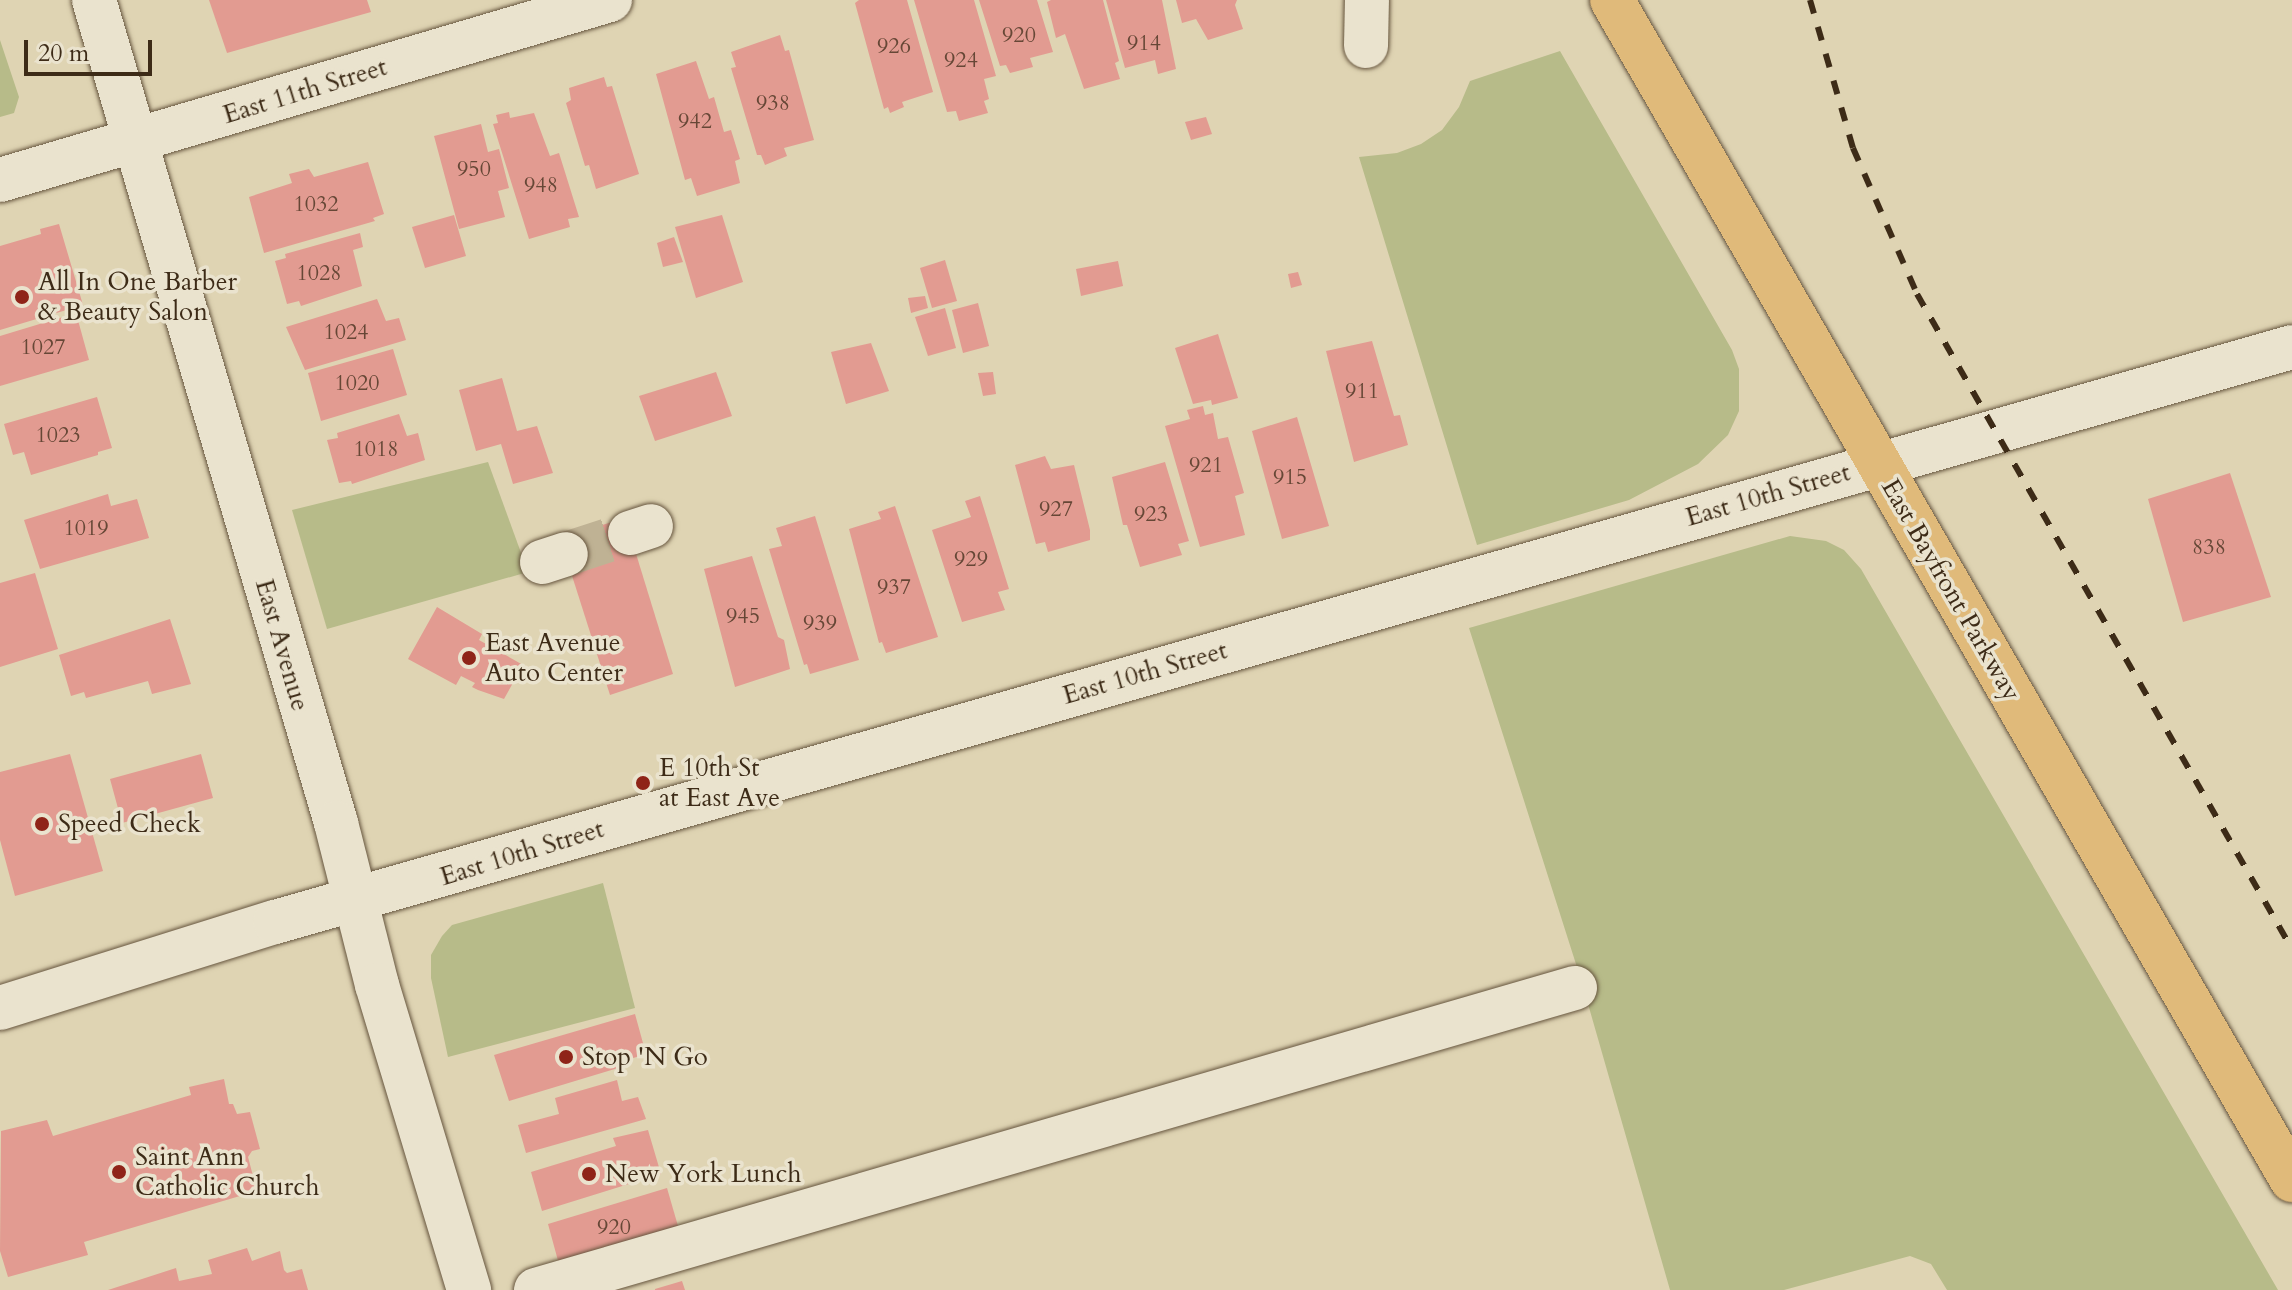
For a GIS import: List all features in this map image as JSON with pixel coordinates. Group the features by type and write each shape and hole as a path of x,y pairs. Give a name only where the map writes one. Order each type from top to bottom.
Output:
{"highway":[{"name":"East Bayfront Parkway","path":"1612,0 2292,1180"}],"street":[{"name":"East Avenue","path":"94,0 357,900 377,985 469,1290"},
{"name":"East 11th Street","path":"0,180 610,0"},
{"path":"1366,46 1367,0"},
{"name":"East 10th Street","path":"0,1008 357,900 2292,347"},
{"path":"536,1290 1575,988"}],"green space":[{"path":"0,40 19,97 14,113 0,117"},
{"path":"1560,51 1732,350 1739,369 1739,411 1728,435 1698,464 1629,500 1477,545 1359,157 1397,153 1421,144 1442,130 1459,107 1470,81"},
{"path":"488,462 528,572 327,629 292,510"},
{"path":"1790,536 1826,541 1844,550 1861,569 2278,1290 1947,1290 1931,1264 1910,1256 1784,1290 1670,1290 1582,983 1469,628"},
{"path":"603,883 635,1008 448,1057 431,978 431,955 442,936 452,925"}],"building":[{"path":"209,0 367,0 371,12 227,53"},
{"path":"859,0 907,0 933,92 902,102 904,107 890,113 888,107 884,109 855,3"},
{"path":"914,0 974,0 996,76 984,79 989,99 984,101 988,113 959,121 956,111 947,112"},
{"path":"979,0 1037,0 1053,52 1030,58 1033,67 1010,73 1006,65 1000,66"},
{"path":"1103,0 1119,61 1115,63 1120,79 1084,89 1065,34 1056,38 1047,2"},
{"path":"1106,0 1162,0 1176,69 1158,74 1155,60 1125,68"},
{"path":"1176,0 1237,0 1235,5 1243,29 1208,40 1196,19 1182,23"},
{"path":"780,35 785,51 789,50 814,140 784,148 787,156 765,165 761,155 757,155 731,68 736,67 731,52"},
{"path":"696,61 709,99 714,97 724,132 731,130 740,159 735,161 740,183 697,196 691,178 685,180 656,74"},
{"path":"604,77 607,87 612,86 639,174 596,189 589,165 585,166 566,103 571,100 569,88"},
{"path":"509,112 510,118 534,113 550,156 559,153 579,217 568,219 570,227 529,239 493,124 498,123 496,115"},
{"path":"1206,117 1212,134 1191,140 1185,122"},
{"path":"481,124 488,152 499,149 509,188 498,191 505,217 459,229 434,136"},
{"path":"368,162 384,214 373,218 375,221 264,253 249,197 292,183 289,174 309,169 314,177"},
{"path":"454,215 466,256 425,268 412,227"},
{"path":"722,215 743,282 696,298 675,227"},
{"path":"59,224 83,305 0,330 0,246 41,234 40,229"},
{"path":"360,233 363,247 353,250 362,286 301,306 299,301 287,304 275,261 286,258 285,254"},
{"path":"674,237 683,262 663,267 657,243"},
{"path":"945,260 957,301 932,308 920,268"},
{"path":"1118,261 1123,286 1081,296 1076,269"},
{"path":"1298,272 1302,285 1291,288 1288,274"},
{"path":"925,296 928,308 911,313 908,298"},
{"path":"377,299 386,321 399,318 406,340 305,370 286,327"},
{"path":"978,303 989,346 963,353 952,310"},
{"path":"945,308 956,348 928,356 915,317"},
{"path":"76,313 89,360 0,386 0,336"},
{"path":"1218,334 1238,398 1212,405 1211,400 1193,404 1175,348"},
{"path":"1372,341 1394,416 1400,415 1408,445 1354,462 1326,351"},
{"path":"871,343 889,391 846,404 831,352"},
{"path":"393,349 407,395 321,421 308,373"},
{"path":"716,372 732,416 655,441 639,396"},
{"path":"993,372 996,394 983,396 978,373"},
{"path":"502,378 517,431 537,426 553,473 513,484 501,444 476,451 459,390"},
{"path":"97,397 112,448 31,475 24,452 13,455 4,424"},
{"path":"1203,406 1205,415 1213,413 1218,439 1228,437 1244,493 1235,496 1245,535 1200,547 1165,426 1190,419 1187,410"},
{"path":"399,414 407,436 418,433 425,460 352,484 351,481 339,483 327,440 338,438 337,433"},
{"path":"1297,417 1329,526 1282,539 1252,431"},
{"path":"1045,456 1051,469 1074,465 1090,530 1090,540 1048,552 1045,542 1036,544 1015,465"},
{"path":"1165,462 1189,541 1178,544 1182,555 1140,567 1127,525 1123,525 1112,477"},
{"path":"2230,473 2271,597 2183,622 2148,499"},
{"path":"108,494 111,506 137,499 149,538 40,569 24,520"},
{"path":"980,496 1009,589 998,592 1005,610 962,622 932,530 971,517 965,501"},
{"path":"895,506 938,637 886,653 882,642 879,643 849,529 881,519 878,512"},
{"path":"815,516 859,660 810,674 807,664 804,665 769,549 782,546 776,528"},
{"path":"625,518 673,674 610,695 560,538"},
{"path":"752,556 778,637 784,640 790,669 735,687 704,569"},
{"path":"35,573 58,649 0,667 0,583"},
{"path":"437,607 482,634 479,640 523,665 504,699 472,687 475,683 461,676 456,685 408,659"},
{"path":"170,619 191,684 152,694 148,681 86,698 84,692 71,696 59,655"},
{"path":"70,754 103,871 15,896 0,840 0,772"},
{"path":"201,754 213,798 122,823 110,779"},
{"path":"635,1014 646,1054 627,1060 628,1065 509,1101 494,1055"},
{"path":"224,1079 229,1104 233,1104 237,1114 250,1112 260,1149 252,1151 248,1157 257,1191 84,1242 88,1255 8,1277 0,1251 1,1131 47,1120 53,1136 191,1095 189,1087"},
{"path":"617,1080 622,1101 638,1097 646,1119 526,1153 518,1125 559,1114 555,1098"},
{"path":"648,1130 661,1174 542,1211 531,1172 616,1146 613,1138"},
{"path":"667,1188 680,1233 560,1268 548,1224"},
{"path":"247,1248 252,1261 280,1251 284,1270 287,1273 302,1269 308,1290 108,1290 176,1268 179,1281 212,1274 208,1260"},
{"path":"682,1281 685,1290 655,1290 655,1289"}],"tunnel":[{"path":"566,554 630,533"}],"railway":[{"path":"1810,0 1853,148 1917,294 2292,949"}],"place":[{"name":"All In One Barber & Beauty Salon","path":"22,297"},
{"name":"East Avenue Auto Center","path":"469,658"},
{"name":"E 10th St at East Ave","path":"643,783"},
{"name":"Speed Check","path":"42,824"},
{"name":"Stop 'N Go","path":"566,1057"},
{"name":"Saint Ann Catholic Church","path":"119,1172"},
{"name":"New York Lunch","path":"589,1174"}]}
